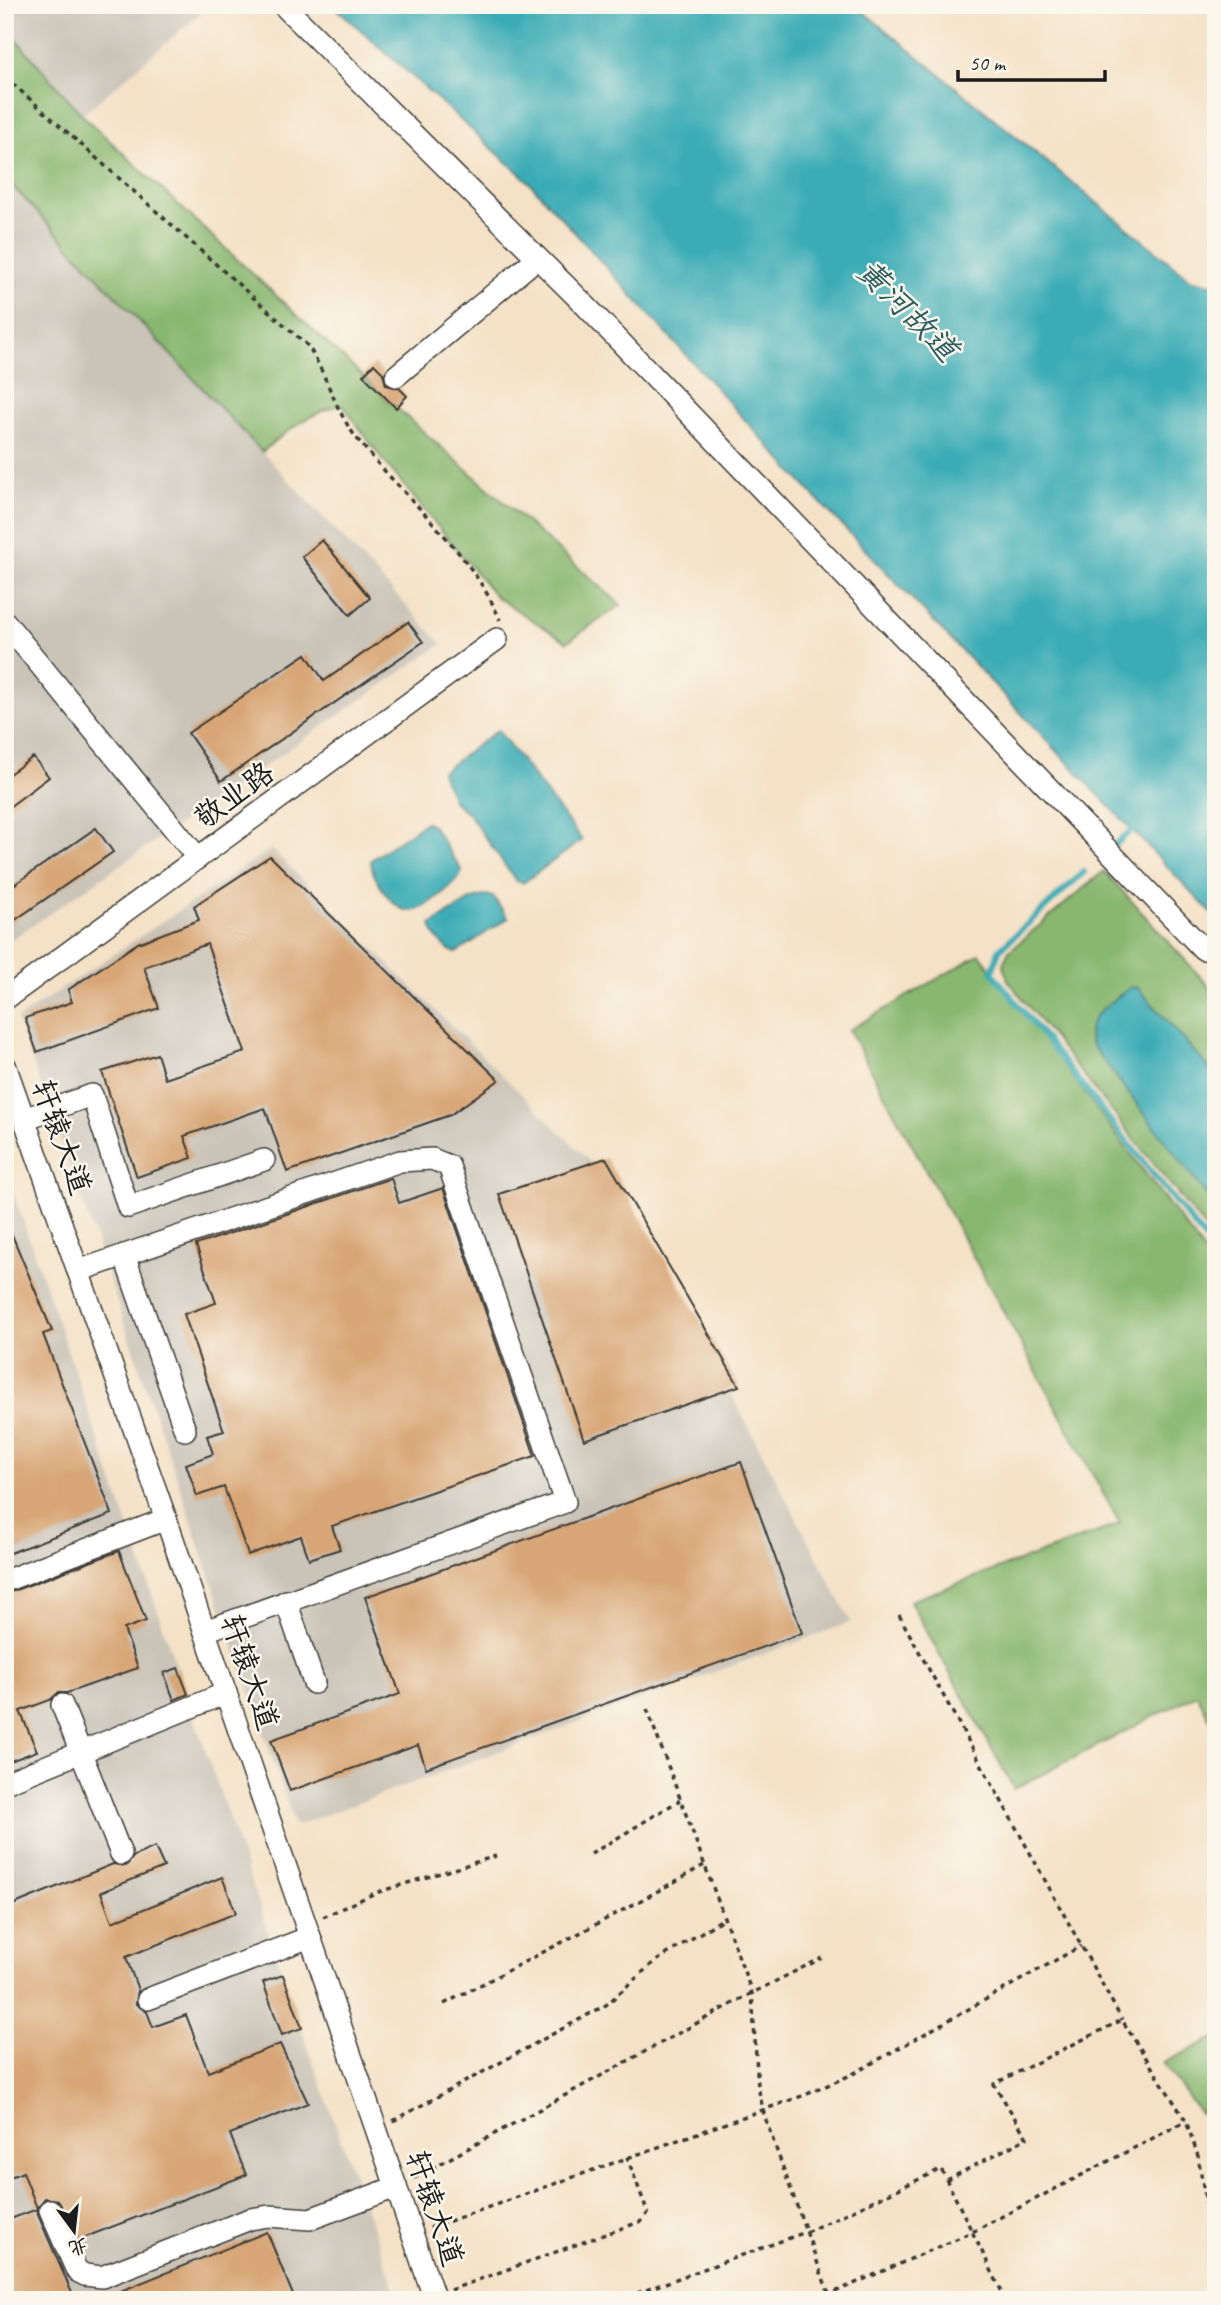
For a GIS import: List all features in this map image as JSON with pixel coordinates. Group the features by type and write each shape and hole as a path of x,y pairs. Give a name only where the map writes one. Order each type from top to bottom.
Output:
{"street":[{"path":"283,5 583,303 1203,949"},
{"path":"396,376 536,259"},
{"path":"5,622 198,858"},
{"name":"敬业路","path":"5,999 497,639"},
{"name":"轩辕大道","path":"5,1065 205,1630 434,2298"},
{"path":"24,1119 92,1095 128,1207 264,1160"},
{"path":"78,1270 400,1161 432,1158 449,1166 565,1502 205,1630"},
{"path":"124,1255 185,1430"},
{"path":"5,1581 166,1519"},
{"path":"286,1601 314,1684"},
{"path":"5,1783 226,1693"},
{"path":"62,1705 121,1853"},
{"path":"148,1999 308,1931"},
{"path":"50,2210 77,2271 85,2276 102,2277 250,2219 269,2216 310,2219 396,2187"}],"path":[{"path":"5,77 308,346 321,366 339,414 475,573 501,622 497,639"},
{"path":"899,1615 1122,2020 1186,2121 1198,2156 1216,2263"},
{"path":"647,1709 752,1993 762,2108 830,2297"},
{"path":"591,1854 680,1800"},
{"path":"308,1931 375,1893 496,1856"},
{"path":"444,2004 604,1923 704,1865"},
{"path":"376,2130 606,2005 653,1963 724,1918"},
{"path":"412,2234 805,2095 852,2075 1081,1946"},
{"path":"396,2187 752,1993 822,1958"},
{"path":"947,2180 1027,2138 994,2084 1122,2020"},
{"path":"817,2300 830,2297 972,2232 1186,2121"},
{"path":"434,2298 642,2221 648,2213 627,2157"},
{"path":"618,2300 806,2232 941,2169 1006,2300"}],"shaded area":[{"path":"5,5 210,5 82,115 5,27"},
{"path":"5,178 442,644 5,944"},
{"path":"271,849 606,1177 730,1392 851,1622 295,1826 97,1243 17,1019"},
{"path":"5,1169 313,2062 399,2300 5,2300"}],"green space":[{"path":"5,27 82,115 401,412 621,605 567,642 496,597 378,454 342,404 299,424 262,452 5,178"},
{"path":"1104,871 1216,994 1216,1242 1008,980 1003,964 1009,951"},
{"path":"980,954 1216,1267 1216,1508 1213,1510 1216,1515 1216,1731 1197,1694 1014,1789 910,1601 1120,1524 849,1030"},
{"path":"1216,2037 1216,2105 1200,2113 1163,2063"}],"water":[{"name":"黄河故道","path":"333,5 855,5 1190,279 1216,285 1216,918 815,497 527,180"},
{"path":"498,730 582,840 523,883 516,881 468,813 454,802 441,772"},
{"path":"426,822 432,825 462,871 439,896 410,911 390,899 375,875 371,860"},
{"path":"487,895 493,897 508,918 456,953 447,948 437,938 431,925 470,900"},
{"path":"1137,987 1216,1076 1216,1207 1091,1044 1090,1026 1094,1019 1106,1005 1129,988"}],"building":[{"path":"374,364 383,373 386,385 399,388 407,396 396,408 363,375"},
{"path":"322,540 370,598 350,615 302,557"},
{"path":"408,622 423,642 221,781 188,733 306,654 324,681"},
{"path":"33,757 49,777 5,810 5,777"},
{"path":"96,828 113,852 5,927 5,891"},
{"path":"270,856 499,1080 450,1115 287,1172 265,1108 184,1136 192,1158 137,1177 102,1072 157,1054 165,1079 245,1052 207,944 144,967 159,1008 37,1052 25,1018 72,1002 68,990 138,943 199,920 194,906"},
{"path":"606,1158 739,1386 584,1440 499,1194"},
{"path":"391,1178 399,1203 443,1188 535,1456 332,1526 340,1549 309,1559 301,1536 248,1555 224,1487 197,1496 186,1464 213,1454 207,1436 224,1431 184,1314 216,1303 196,1245"},
{"path":"5,1218 52,1331 43,1334 112,1514 5,1555"},
{"path":"741,1462 802,1633 426,1768 418,1745 290,1791 271,1740 400,1694 365,1597"},
{"path":"119,1551 146,1621 124,1629 138,1668 67,1693 58,1693 50,1700 20,1711 37,1751 5,1763 5,1594"},
{"path":"178,1668 188,1694 174,1700 164,1673"},
{"path":"155,1847 164,1867 101,1892 112,1922 222,1877 236,1913 126,1957 138,1990 136,2004 147,2012 153,2027 186,2015 208,2072 280,2044 308,2103 230,2134 246,2175 78,2240 58,2200 45,2198 37,2208 23,2172 5,2179 5,1908 113,1864 126,1866 134,1856"},
{"path":"283,1975 302,2028 282,2035 263,1982"},
{"path":"37,2209 75,2300 5,2300 5,2221"},
{"path":"267,2232 295,2300 101,2300 101,2299"}],"waterway":[{"path":"1111,848 1138,825"},
{"path":"1084,872 999,950 992,972 1216,1253"}]}
